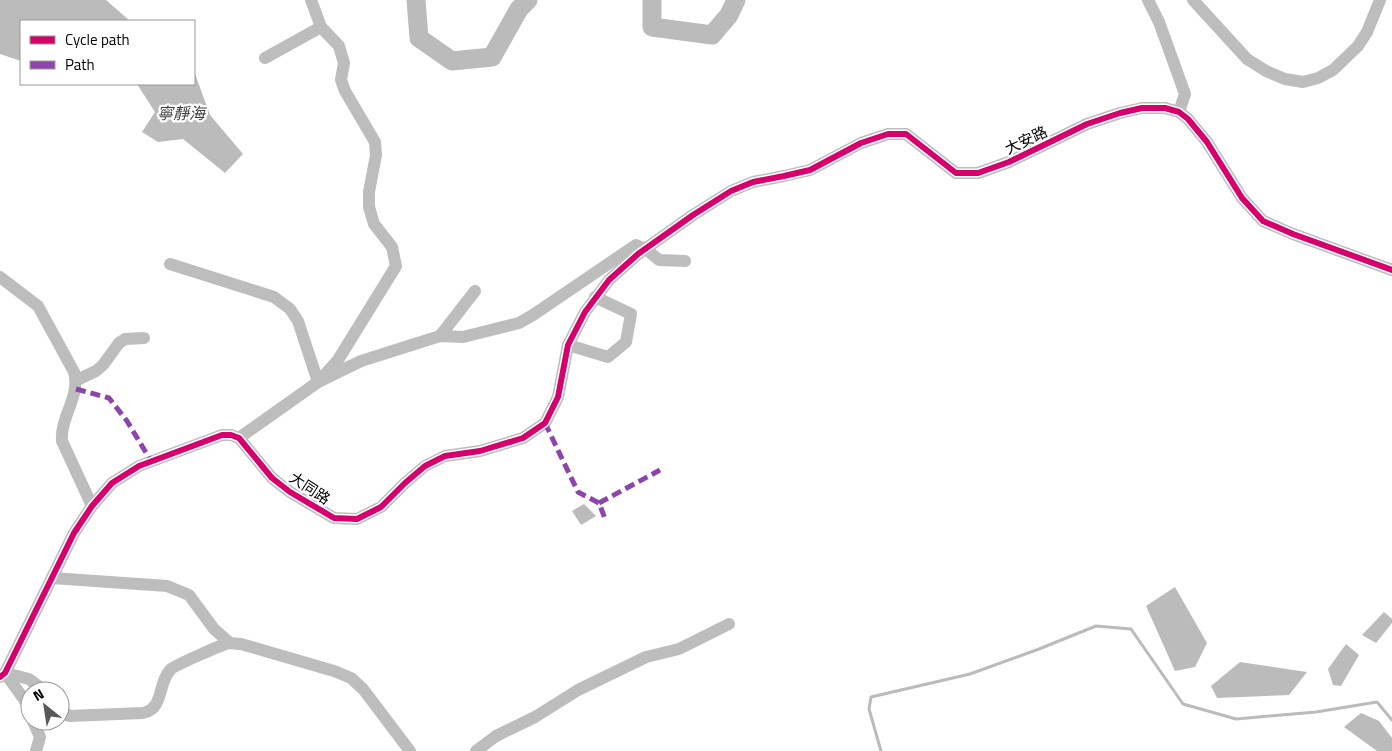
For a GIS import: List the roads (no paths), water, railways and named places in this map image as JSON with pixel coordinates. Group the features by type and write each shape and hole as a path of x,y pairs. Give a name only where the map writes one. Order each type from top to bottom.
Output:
{"street":[{"path":"311,0 321,27 339,46 344,63 342,80 345,91 375,142 376,155 369,192 369,207 374,224 392,248 396,266 338,360 318,382"},
{"path":"1148,0 1159,22 1185,94 1179,112 1188,119 1208,142 1242,198 1263,221 1293,234 1392,270"},
{"path":"1193,0 1247,59 1266,71 1286,79 1303,82 1318,78 1333,70 1358,46 1367,32 1380,0"},
{"path":"265,58 321,27"},
{"name":"大安路","path":"646,249 693,214 731,191 753,182 810,170 861,143 888,134 906,134 956,173 978,174 1009,162 1087,124 1120,113 1142,108 1165,108 1179,112"},
{"path":"3,675 74,533 92,506 112,483 139,466 222,435 232,435 239,438 318,382 361,361 440,336 463,337 519,323 636,245 646,249 658,260 684,260"},
{"name":"大同路","path":"239,438 272,478 290,492 334,518 357,518 382,507 425,466 445,456 480,451 523,438 545,423 558,397 568,344 584,312 609,280 646,249"},
{"path":"170,264 274,297 290,309 298,321 318,382"},
{"path":"0,277 38,306 74,372 77,380 76,388 61,432 62,442 92,506"},
{"path":"440,336 475,291"},
{"path":"568,344 608,357 626,342 631,314 595,297"},
{"path":"77,380 96,371 119,343 125,339 144,338"},
{"path":"52,578 167,586 189,595 214,629 230,643"},
{"path":"476,751 496,736 535,717 586,686 646,657 679,649 729,624"},
{"path":"70,716 143,714 150,712 157,704 166,678 172,669 230,643 241,644 325,668 351,678 363,689 410,751"},
{"path":"3,675 32,681"},
{"path":"3,675 20,695"},
{"path":"36,751 40,737 37,731"}],"water":[{"path":"0,0 106,0 129,20 20,20 20,61 0,54"},
{"name":"寧靜海","path":"195,74 210,115 243,154 225,173 183,139 158,142 142,132 155,112 138,85 195,85"},
{"path":"584,504 596,516 581,525 572,511"},
{"path":"1175,587 1207,643 1195,667 1175,671 1146,606"},
{"path":"1384,612 1392,619 1392,623 1376,643 1362,635"},
{"path":"1346,644 1359,655 1341,686 1333,685 1328,669"},
{"path":"1240,662 1307,672 1289,695 1217,698 1211,686"},
{"path":"1361,713 1379,721 1392,738 1392,751 1377,751 1344,727"}],"waterway":[{"path":"416,0 419,38 452,61 492,57 519,9 528,0"},
{"path":"652,0 652,27 712,35 729,15 736,0"},
{"path":"881,751 869,709 871,697 970,674 1096,626 1131,629 1183,704 1236,719 1316,712 1377,702 1392,720"}]}
